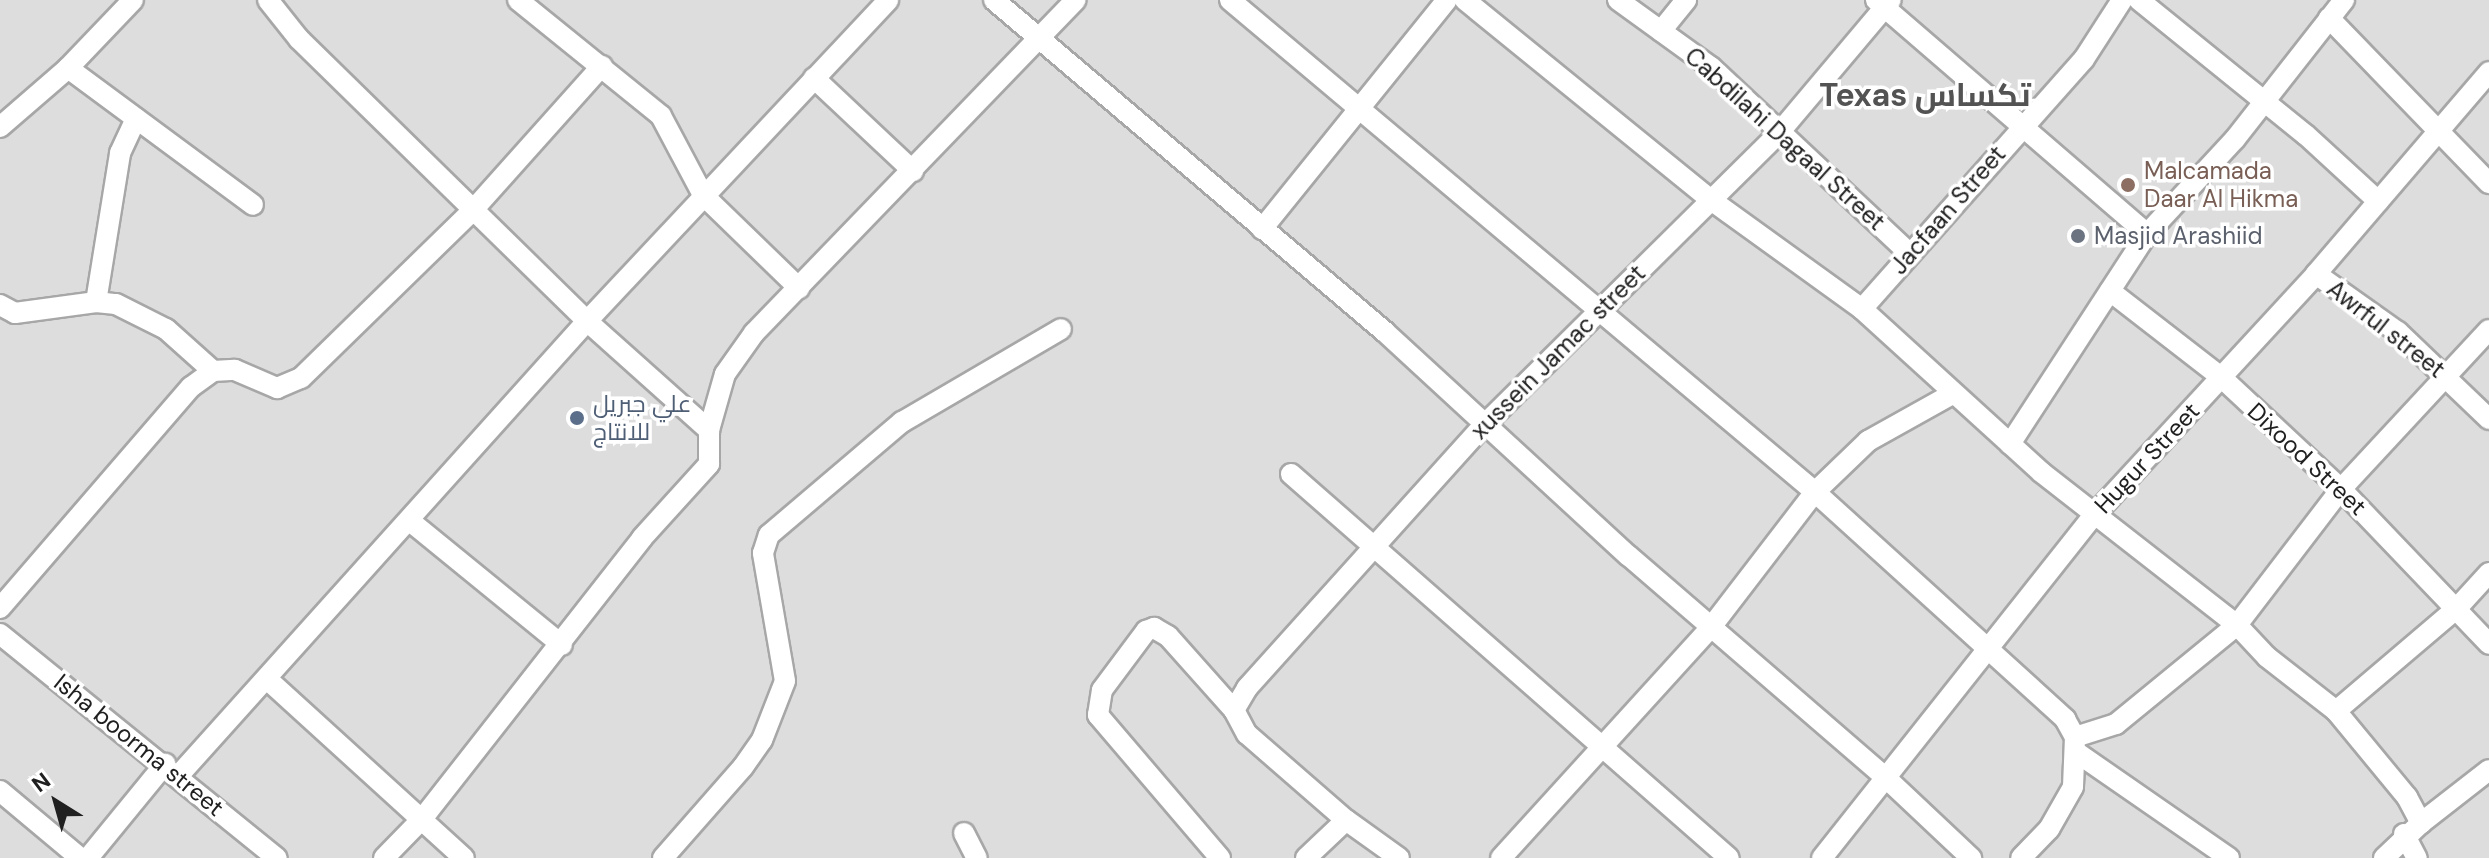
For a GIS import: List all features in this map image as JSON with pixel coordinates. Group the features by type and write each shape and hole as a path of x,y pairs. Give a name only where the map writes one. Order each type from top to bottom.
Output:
{"street":[{"path":"0,127 68,68 133,0"},
{"path":"268,0 299,39 587,321 709,430"},
{"path":"518,0 602,66 673,131 703,195 799,288"},
{"path":"88,858 172,769 267,679 587,321 888,0"},
{"path":"994,0 1262,229 1884,776 1971,858"},
{"path":"384,858 422,819 562,645 642,538 709,464 709,430 725,374 754,333 1076,0"},
{"path":"1230,0 1358,111 1815,492 1989,645 2065,719 2076,744 2073,787 2049,829 2021,858"},
{"path":"1262,229 1447,0"},
{"path":"1465,0 1711,200 1862,309 2010,444 2094,515 2237,625 2267,657 2336,711 2407,797 2417,858"},
{"name":"Cabdilahi Dagaal Street","path":"1618,0 1711,67 1778,134 1910,254"},
{"path":"1661,31 1686,0"},
{"name":"Jacfaan Street","path":"1862,309 2021,126 2084,59 2122,0"},
{"path":"2139,0 2265,101 2378,201"},
{"path":"2010,444 2147,234 2265,101 2344,0"},
{"path":"1884,2 2147,234"},
{"name":"xussein Jamac street","path":"1234,710 1247,688 1484,425 1597,309 1778,134 1884,2"},
{"path":"2329,18 2435,132 2489,183"},
{"path":"0,608 191,387 213,371 235,370 277,388 301,378 474,209 602,66"},
{"path":"68,68 253,205"},
{"name":"Hugur Street","path":"1822,858 2094,515 2316,274 2489,72"},
{"path":"814,78 913,171"},
{"path":"96,302 120,153 136,119"},
{"name":"Awrful street","path":"2316,274 2398,332 2448,376 2489,419"},
{"name":"Dixood Street","path":"2110,291 2222,378 2341,489 2458,607 2489,644"},
{"path":"0,305 15,313 96,302 156,322 213,371"},
{"path":"663,858 743,767 762,740 785,681 763,553 769,535 902,422 1061,329"},
{"path":"2076,744 2116,724 2237,625 2341,489 2489,330"},
{"path":"1501,858 1712,626 1815,492 1868,441 1954,393"},
{"path":"1291,474 1374,550 1729,858"},
{"path":"410,521 562,645"},
{"path":"2336,711 2458,607 2489,573"},
{"path":"1220,858 1103,724 1097,701 1146,631 1154,628 1168,636 1234,710 1247,734 1346,820 1399,858"},
{"name":"Isha boorma street","path":"0,634 172,769 277,858"},
{"path":"267,679 464,858"},
{"path":"2076,744 2229,858"},
{"path":"2384,858 2412,829 2489,770"},
{"path":"0,791 80,858"},
{"path":"1306,858 1346,820"},
{"path":"964,833 977,858"}],"shaded area":[{"path":"0,0 2489,0 2489,858 0,858"}],"place":[{"name":"Malcamada Daar Al Hikma","path":"2128,185"},
{"name":"Masjid Arashiid","path":"2078,236"},
{"name":"علي جبريل للانتاج","path":"577,418"}],"district":[{"name":"Texas تكساس","path":"1925,95"}]}
